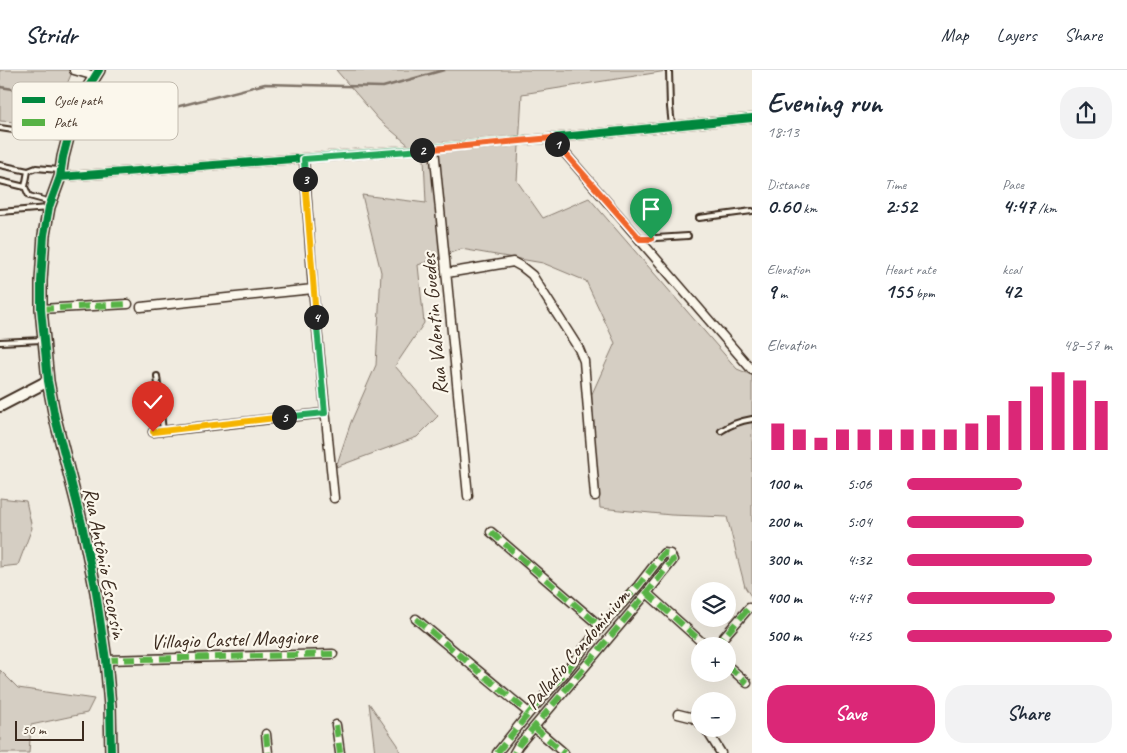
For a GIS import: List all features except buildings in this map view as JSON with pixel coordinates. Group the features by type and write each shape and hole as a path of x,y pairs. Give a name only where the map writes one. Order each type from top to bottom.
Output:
{"main road":[{"name":"Rua Antônio Escorsin","path":"68,140 44,235 41,281 44,340 48,381 55,418 82,524 96,592 106,660 110,706 111,753"},
{"path":"0,406 48,381"}],"street":[{"path":"74,70 97,73"},
{"path":"60,173 304,159 552,138 752,118"},
{"path":"552,138 752,370"},
{"name":"Rua Valentin Guedes","path":"434,148 468,496"},
{"path":"304,159 313,289 334,498"},
{"path":"447,272 513,262 532,275 584,360 594,496"},
{"path":"141,307 313,289"},
{"path":"42,309 128,304"},
{"path":"153,432 325,413"},
{"name":"Palladio Condominium","path":"491,532 601,627"},
{"name":"Palladio Condominium","path":"497,753 528,713 563,675 664,553 670,554 673,560 514,753"},
{"name":"Palladio Condominium","path":"647,593 696,637"},
{"path":"724,637 749,608"},
{"name":"Palladio Condominium","path":"416,619 528,713"},
{"name":"Villagio Castel Maggiore","path":"106,660 333,654"},
{"path":"736,673 747,683"},
{"path":"563,675 572,682"},
{"path":"678,714 691,717"},
{"path":"336,725 340,753"},
{"name":"Palladio Condominium","path":"534,727 564,753"},
{"path":"266,734 268,753"},
{"path":"711,737 721,753"}],"lane":[{"path":"668,70 672,126"},
{"path":"0,165 28,171 36,168 60,173"},
{"path":"28,171 25,187 29,196 50,205"},
{"path":"0,181 25,187"},
{"path":"0,212 50,205"},
{"path":"699,218 752,211"},
{"path":"640,239 688,236"},
{"path":"0,342 44,340"},
{"path":"157,376 163,431"},
{"path":"721,432 730,425 740,421 752,420"}],"shaded area":[{"path":"0,70 73,70 68,82 12,82 12,122 0,121"},
{"path":"336,70 673,70 522,94 517,181 543,218 589,198 737,369 752,375 752,598 745,587 727,517 671,515 600,508 591,396 615,343 586,281 543,263 461,249 418,265 424,323 395,366 438,416 417,437 336,467 351,422 376,365 381,272 362,195 426,203 424,158 379,120"},
{"path":"0,498 26,501 32,528 18,565 0,567"},
{"path":"0,670 18,688 94,699 87,713 31,725 29,753 0,753"},
{"path":"369,703 398,745 400,753 375,753"}],"waterway":[{"path":"178,106 265,84 383,87 444,70"},
{"path":"0,87 12,89"}],"marked path":[{"path":"41,309 128,304"},
{"path":"491,532 601,627"},
{"path":"497,753 664,553 670,554 673,560 514,753"},
{"path":"647,593 696,637"},
{"path":"724,637 749,608"},
{"path":"416,619 529,713"},
{"path":"106,660 333,654"},
{"path":"736,673 747,683"},
{"path":"336,725 340,753"},
{"path":"534,727 564,753"},
{"path":"266,734 268,753"}],"cycle path":[{"path":"92,82 99,70"},
{"path":"60,177 552,138 752,118"},
{"path":"67,140 60,177 49,207 44,235 41,309 48,381 55,418 82,524 96,592 106,660 110,706 111,753"}],"route":[{"path":"153,432 325,413 313,289 304,159 552,138 640,239 651,239"}]}
